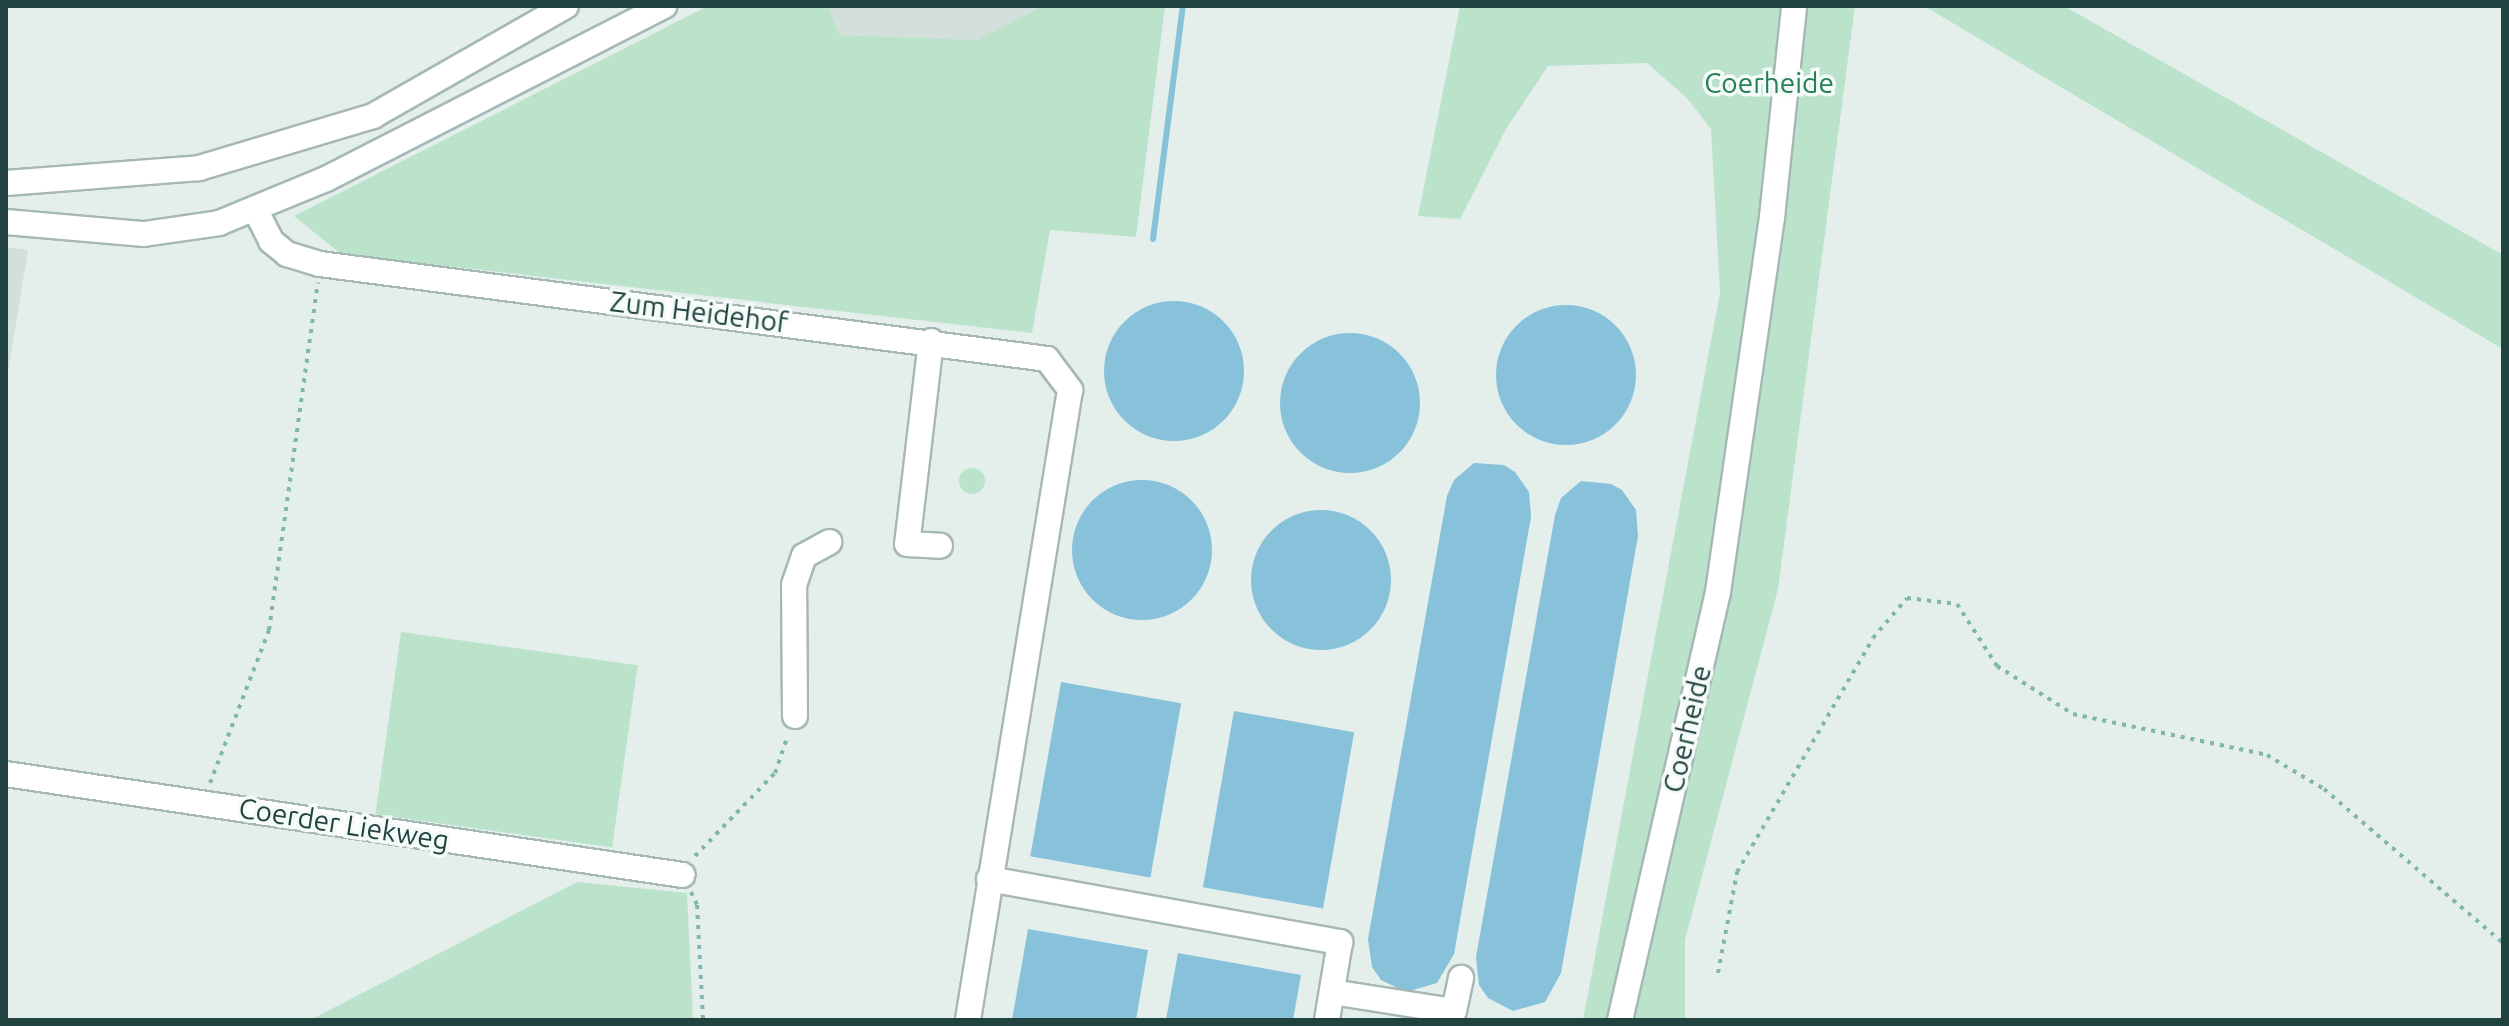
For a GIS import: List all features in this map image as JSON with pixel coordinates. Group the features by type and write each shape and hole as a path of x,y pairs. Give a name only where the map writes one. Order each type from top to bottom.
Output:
{"street":[{"path":"6,183 199,168 373,116 566,6"},
{"path":"6,222 144,234 186,231 256,211 664,6"},
{"name":"Coerheide","path":"1620,1020 1718,592 1772,217 1794,6"},
{"name":"Zum Heidehof","path":"256,211 271,241 287,254 320,264 931,341 1047,359 1070,390 968,1020"},
{"path":"931,341 907,544 940,546"},
{"path":"795,716 794,585 804,556 829,542"},
{"name":"Coerder Liekweg","path":"6,774 683,875"},
{"path":"989,879 1340,942 1327,1020"},
{"path":"1332,992 1454,1011 1461,978"}],"path":[{"path":"203,803 269,630 320,264"},
{"path":"1718,973 1737,872 1873,638 1907,598 1957,604 1997,666 2073,714 2267,755 2324,789 2503,943"},
{"path":"703,1020 697,905 683,875 697,853 775,773 795,716"}],"shaded area":[{"path":"827,6 1042,6 979,40 839,35"},
{"path":"6,247 28,250 6,384"}],"green space":[{"path":"708,6 827,6 840,35 978,40 1043,6 1165,6 1136,237 1050,230 1032,333 341,254 294,216"},
{"name":"Coerheide","path":"1460,6 1855,6 1778,589 1685,940 1685,1020 1583,1020 1720,293 1711,129 1687,98 1647,63 1548,66 1506,129 1460,219 1418,216"},
{"path":"1924,6 2064,6 2503,255 2503,349"},
{"path":"972,468 981,472 985,481 981,490 972,494 963,490 959,481 963,472"},
{"path":"401,632 638,665 612,847 375,814"},
{"path":"577,882 687,893 693,1020 310,1020"}],"water":[{"path":"1174,301 1201,306 1223,322 1239,344 1244,371 1239,398 1223,420 1201,436 1174,441 1147,436 1125,420 1109,398 1104,371 1109,344 1125,322 1147,306"},
{"path":"1566,305 1593,310 1615,326 1631,348 1636,375 1631,402 1615,424 1593,440 1566,445 1539,440 1517,424 1501,402 1496,375 1501,348 1517,326 1539,310"},
{"path":"1350,333 1377,338 1399,354 1415,376 1420,403 1415,430 1399,452 1377,468 1350,473 1323,468 1301,452 1285,430 1280,403 1285,376 1301,354 1323,338"},
{"path":"1474,463 1504,465 1515,472 1529,492 1531,517 1454,954 1437,983 1406,992 1381,980 1372,967 1368,939 1447,496 1454,480"},
{"path":"1142,480 1169,486 1191,501 1206,523 1212,550 1206,577 1191,599 1169,614 1142,620 1115,614 1093,599 1078,577 1072,550 1078,523 1093,501 1115,486"},
{"path":"1581,481 1611,484 1622,490 1636,510 1638,536 1561,973 1545,1002 1513,1011 1488,998 1479,985 1476,957 1555,515 1561,498"},
{"path":"1321,510 1348,516 1370,531 1385,553 1391,580 1385,607 1370,629 1348,644 1321,650 1294,644 1272,629 1257,607 1251,580 1257,553 1272,531 1294,516"},
{"path":"1061,682 1181,703 1150,877 1030,856"},
{"path":"1234,711 1354,732 1323,908 1203,887"},
{"path":"1028,929 1148,950 1136,1020 1012,1020"},
{"path":"1178,953 1301,975 1293,1020 1166,1020"}],"waterway":[{"path":"1153,239 1183,6"}]}
